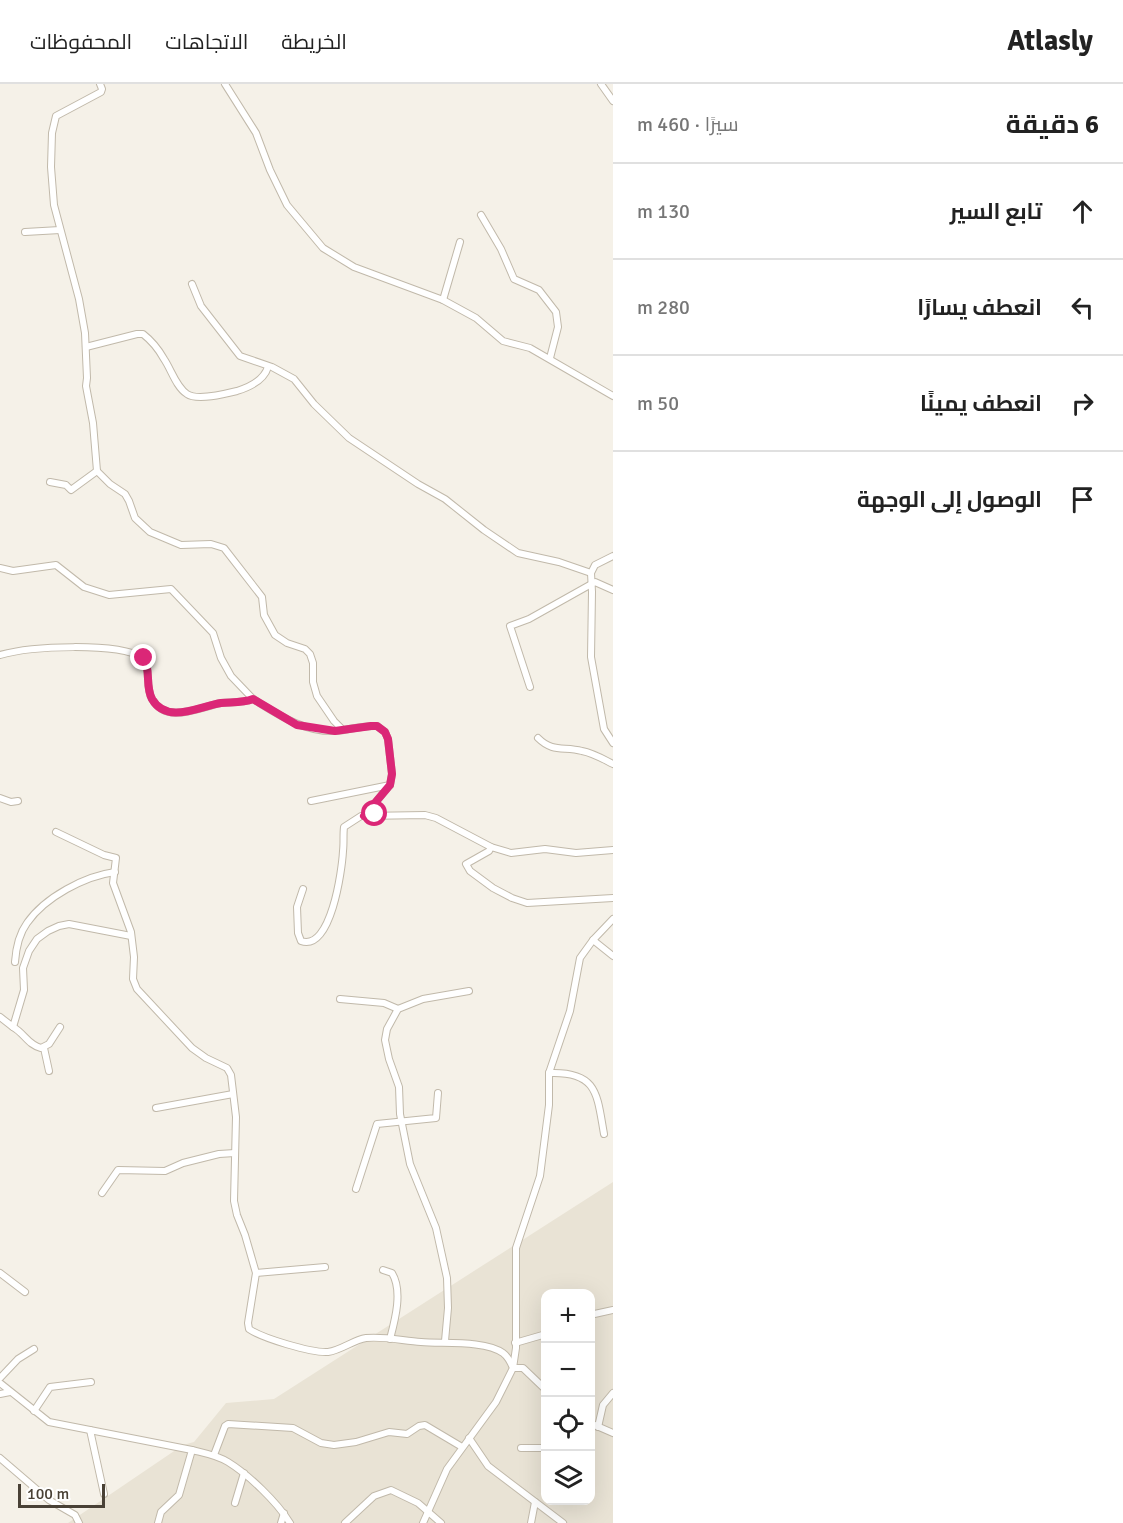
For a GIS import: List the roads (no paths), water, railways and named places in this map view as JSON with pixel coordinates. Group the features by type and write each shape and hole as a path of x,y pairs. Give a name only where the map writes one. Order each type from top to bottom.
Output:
{"street":[{"path":"100,84 101,92 60,112 54,121 51,179 54,206 79,299 86,347 86,386 93,423 97,471 128,498 135,518 150,532 181,545 212,544 224,548 262,597 264,615 275,635 287,644 304,649 310,654 317,696 343,730"},
{"path":"225,84 256,133 287,205 323,248 354,267 443,300 476,318 503,341 530,348 613,396"},
{"path":"601,84 613,101"},
{"path":"481,215 501,249 514,279 538,290 556,312 558,327 550,358"},
{"path":"25,232 60,230"},
{"path":"443,300 460,242"},
{"path":"192,284 201,306 240,357 268,366 294,379 314,404 349,438 418,484 445,499 518,553 559,562 591,573"},
{"path":"86,347 143,334 164,358 185,393 194,396 205,397 249,387 266,372 268,366"},
{"path":"50,482 66,485 71,490 97,471"},
{"path":"613,556 595,565 591,573 591,657 604,729 613,743"},
{"path":"0,568 13,571 56,565 84,587 109,595 171,589 213,633 221,658 231,676 253,699 297,725 325,730 377,726 385,732 388,739 392,774 390,785 364,816"},
{"path":"530,687 510,626 529,619 596,582 613,590"},
{"path":"0,655 74,646 141,656 147,665 149,688 153,700 161,707 173,712 186,712 253,699"},
{"path":"538,738 546,746 554,749 583,751 613,764"},
{"path":"310,801 390,785"},
{"path":"0,798 11,802 18,801"},
{"path":"303,889 297,907 298,933 301,941 307,943 322,933 333,911 343,851 344,827 361,816 375,814 425,815 436,818 491,847 511,853 545,849 576,853 613,850"},
{"path":"56,832 104,855 116,858 114,888 131,936 134,957 133,979 137,989 192,1048 227,1068 231,1075 236,1118 234,1202 256,1273 249,1329 311,1351 327,1352 364,1338 426,1343 444,1341 493,1348 503,1353 513,1368"},
{"path":"491,847 489,851 466,864 470,872 512,898 527,903 613,898"},
{"path":"15,962 16,948 27,922 42,907 72,886 99,875 115,872"},
{"path":"423,1523 447,1469 496,1402 513,1368 516,1248 540,1176 549,1105 549,1073 570,1011 580,958 613,919"},
{"path":"13,1027 24,990 24,963 33,945 42,935 59,926 69,924 131,936"},
{"path":"593,940 613,956"},
{"path":"444,1341 448,1308 446,1268 436,1228 410,1164 402,1122 399,1086 385,1040 387,1029 398,1009 423,999 469,991"},
{"path":"340,999 384,1003 398,1009"},
{"path":"0,1017 34,1046 44,1047 49,1044 60,1027"},
{"path":"44,1047 49,1071"},
{"path":"549,1073 563,1073 584,1078 597,1092 604,1134"},
{"path":"356,1189 377,1124 435,1118 438,1093"},
{"path":"156,1108 233,1094"},
{"path":"102,1193 118,1170 165,1171 183,1163 219,1154 235,1153"},
{"path":"256,1273 325,1267"},
{"path":"383,1270 392,1273 398,1283 396,1311 390,1340"},
{"path":"0,1273 25,1292"},
{"path":"595,1314 613,1310"},
{"path":"515,1343 541,1335"},
{"path":"0,1377 18,1359 34,1349"},
{"path":"513,1368 523,1368 541,1385"},
{"path":"34,1411 50,1387 91,1382"},
{"path":"0,1383 49,1422 214,1455 244,1473 284,1513 290,1523"},
{"path":"0,1394 10,1392"},
{"path":"598,1427 603,1405 613,1393"},
{"path":"214,1455 225,1426 228,1424 293,1428 321,1443 334,1445 356,1442 389,1432 407,1434 425,1425 462,1447"},
{"path":"595,1425 613,1433"},
{"path":"90,1430 104,1494"},
{"path":"469,1438 488,1466 563,1523"},
{"path":"521,1448 541,1448"},
{"path":"158,1523 160,1512 179,1496 192,1450"},
{"path":"0,1458 50,1500 75,1515 80,1523"},
{"path":"235,1503 244,1473"},
{"path":"345,1523 374,1496 391,1490 427,1510 441,1523"},
{"path":"531,1523 535,1502"},
{"path":"281,1523 284,1513"}]}
